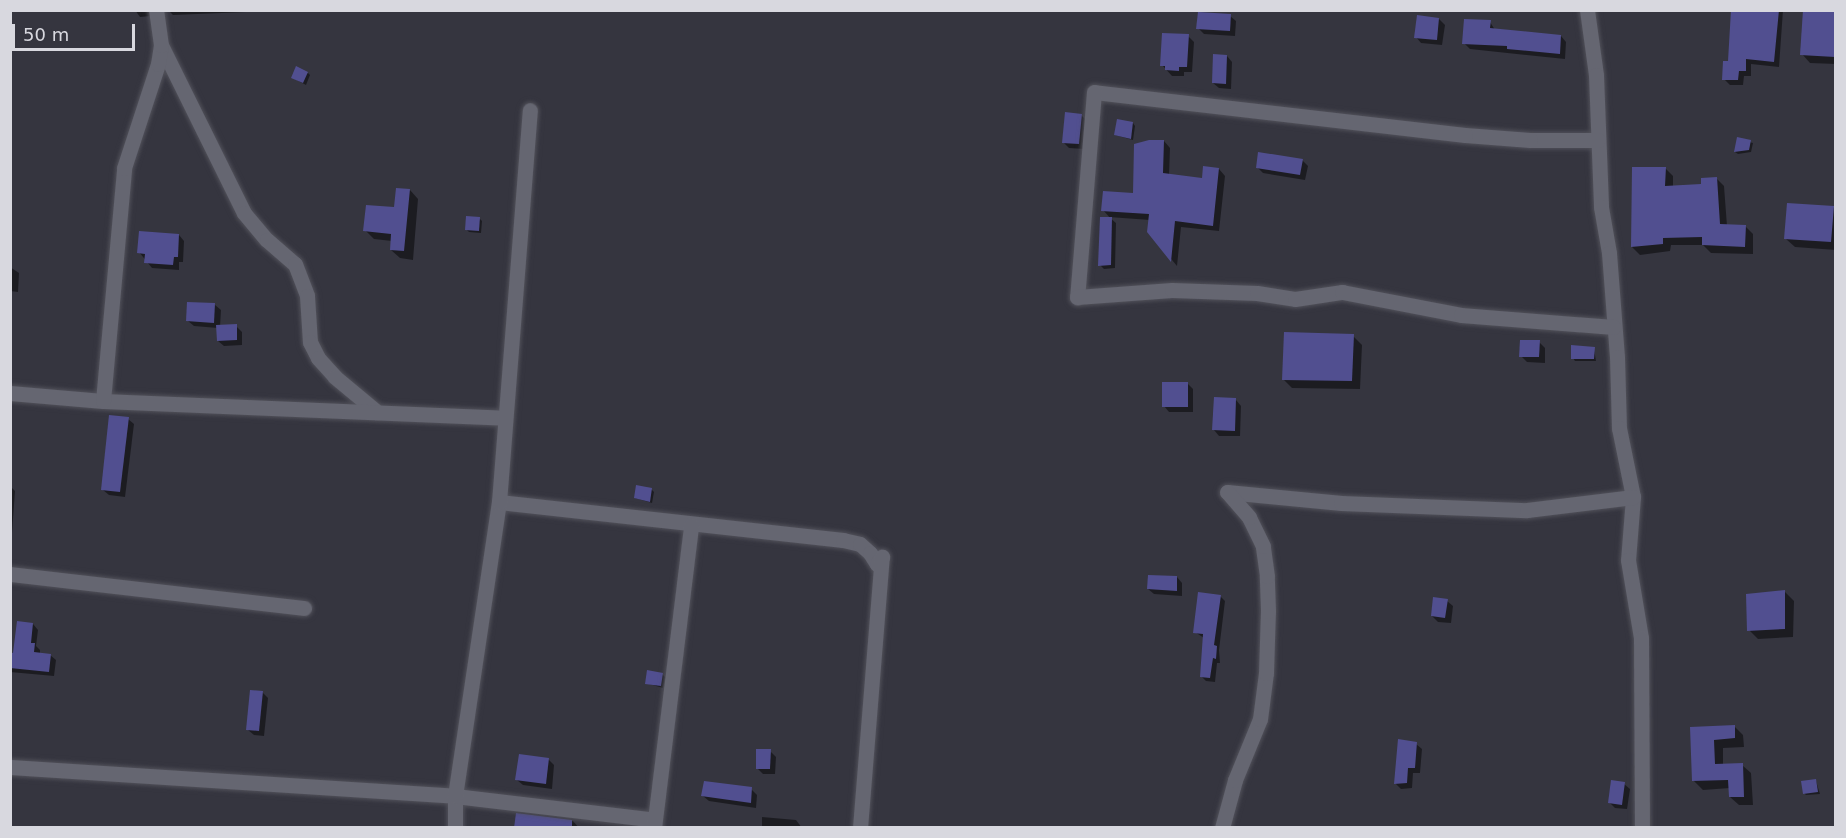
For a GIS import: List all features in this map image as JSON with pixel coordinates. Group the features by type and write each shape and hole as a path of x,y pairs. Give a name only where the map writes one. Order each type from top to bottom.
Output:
{"street":[{"path":"103,400 124,168 158,64 161,45 156,10"},
{"path":"1587,10 1596,75 1601,207 1609,253 1619,428 1633,497 1628,561 1641,638 1642,828"},
{"path":"161,45 244,213 267,240 295,264 307,296 310,342 318,358 335,377 376,412"},
{"path":"1598,140 1487,137 1094,92 1077,297 1172,290 1257,293 1295,300 1342,292 1461,315 1614,327"},
{"path":"455,828 455,796 499,502 530,110"},
{"path":"10,393 103,400 506,418"},
{"path":"1222,828 1235,780 1260,719 1266,673 1268,611 1263,546 1249,517 1227,492 1341,503 1527,510 1633,497"},
{"path":"499,502 843,540 860,544 877,564 882,557 860,828"},
{"path":"10,767 455,796 655,824 691,525"},
{"path":"10,574 304,608"}],"building":[{"path":"1731,10 1779,10 1774,62 1746,59 1746,71 1739,71 1738,80 1722,80 1723,61 1728,61"},
{"path":"1803,10 1836,10 1835,57 1800,55"},
{"path":"1198,12 1231,14 1230,31 1196,29"},
{"path":"1417,15 1439,18 1437,40 1414,38"},
{"path":"1464,19 1491,20 1490,28 1561,35 1560,54 1507,49 1507,46 1462,44"},
{"path":"1162,33 1189,34 1187,67 1179,67 1179,71 1165,70 1165,66 1160,66"},
{"path":"1213,54 1227,55 1226,84 1212,83"},
{"path":"296,66 308,72 303,83 291,78"},
{"path":"1065,112 1082,114 1079,144 1062,143"},
{"path":"1117,119 1133,122 1131,139 1114,135"},
{"path":"1737,137 1751,140 1749,150 1734,152"},
{"path":"1149,140 1164,140 1163,173 1202,178 1203,166 1219,168 1213,226 1175,221 1171,262 1147,232 1149,214 1101,211 1103,191 1133,193 1134,144"},
{"path":"1258,152 1303,159 1300,175 1256,168"},
{"path":"1632,167 1666,167 1665,186 1701,184 1701,178 1717,177 1720,224 1746,225 1745,247 1702,245 1702,237 1663,238 1663,244 1631,247"},
{"path":"396,188 410,189 404,251 390,250 391,234 363,231 366,205 394,207"},
{"path":"1787,203 1834,206 1831,242 1784,239"},
{"path":"466,216 480,217 479,231 465,230"},
{"path":"1100,217 1112,217 1111,265 1098,266"},
{"path":"139,231 179,234 178,257 174,257 173,265 144,263 145,254 137,253"},
{"path":"187,302 215,303 214,323 186,321"},
{"path":"237,324 237,340 217,341 216,325"},
{"path":"1284,332 1354,334 1352,381 1282,380"},
{"path":"1520,340 1540,340 1539,357 1519,357"},
{"path":"1571,345 1595,347 1594,359 1571,359"},
{"path":"1162,382 1188,382 1188,407 1162,407"},
{"path":"1214,397 1236,398 1235,431 1212,430"},
{"path":"109,415 129,417 120,492 101,490"},
{"path":"636,485 652,488 650,502 634,498"},
{"path":"1148,575 1177,576 1177,591 1147,589"},
{"path":"1785,590 1785,629 1747,631 1746,594"},
{"path":"1198,592 1221,595 1214,645 1217,646 1216,659 1213,658 1210,678 1200,677 1203,634 1193,633"},
{"path":"1433,597 1448,599 1445,618 1431,616"},
{"path":"17,621 33,623 31,643 35,643 34,652 51,654 49,672 10,668 10,652 13,653"},
{"path":"647,670 663,673 661,686 645,684"},
{"path":"250,690 263,691 259,731 246,730"},
{"path":"1735,725 1735,738 1714,740 1715,764 1743,763 1744,797 1729,797 1728,780 1692,781 1690,727"},
{"path":"1398,739 1417,742 1415,768 1408,768 1407,783 1394,784"},
{"path":"756,749 771,749 770,769 756,769"},
{"path":"519,754 549,758 546,784 515,780"},
{"path":"1816,779 1818,792 1803,794 1801,781"},
{"path":"1611,780 1625,782 1622,805 1608,803"},
{"path":"704,781 752,787 751,803 701,796"},
{"path":"516,813 572,820 572,828 514,828"}]}
